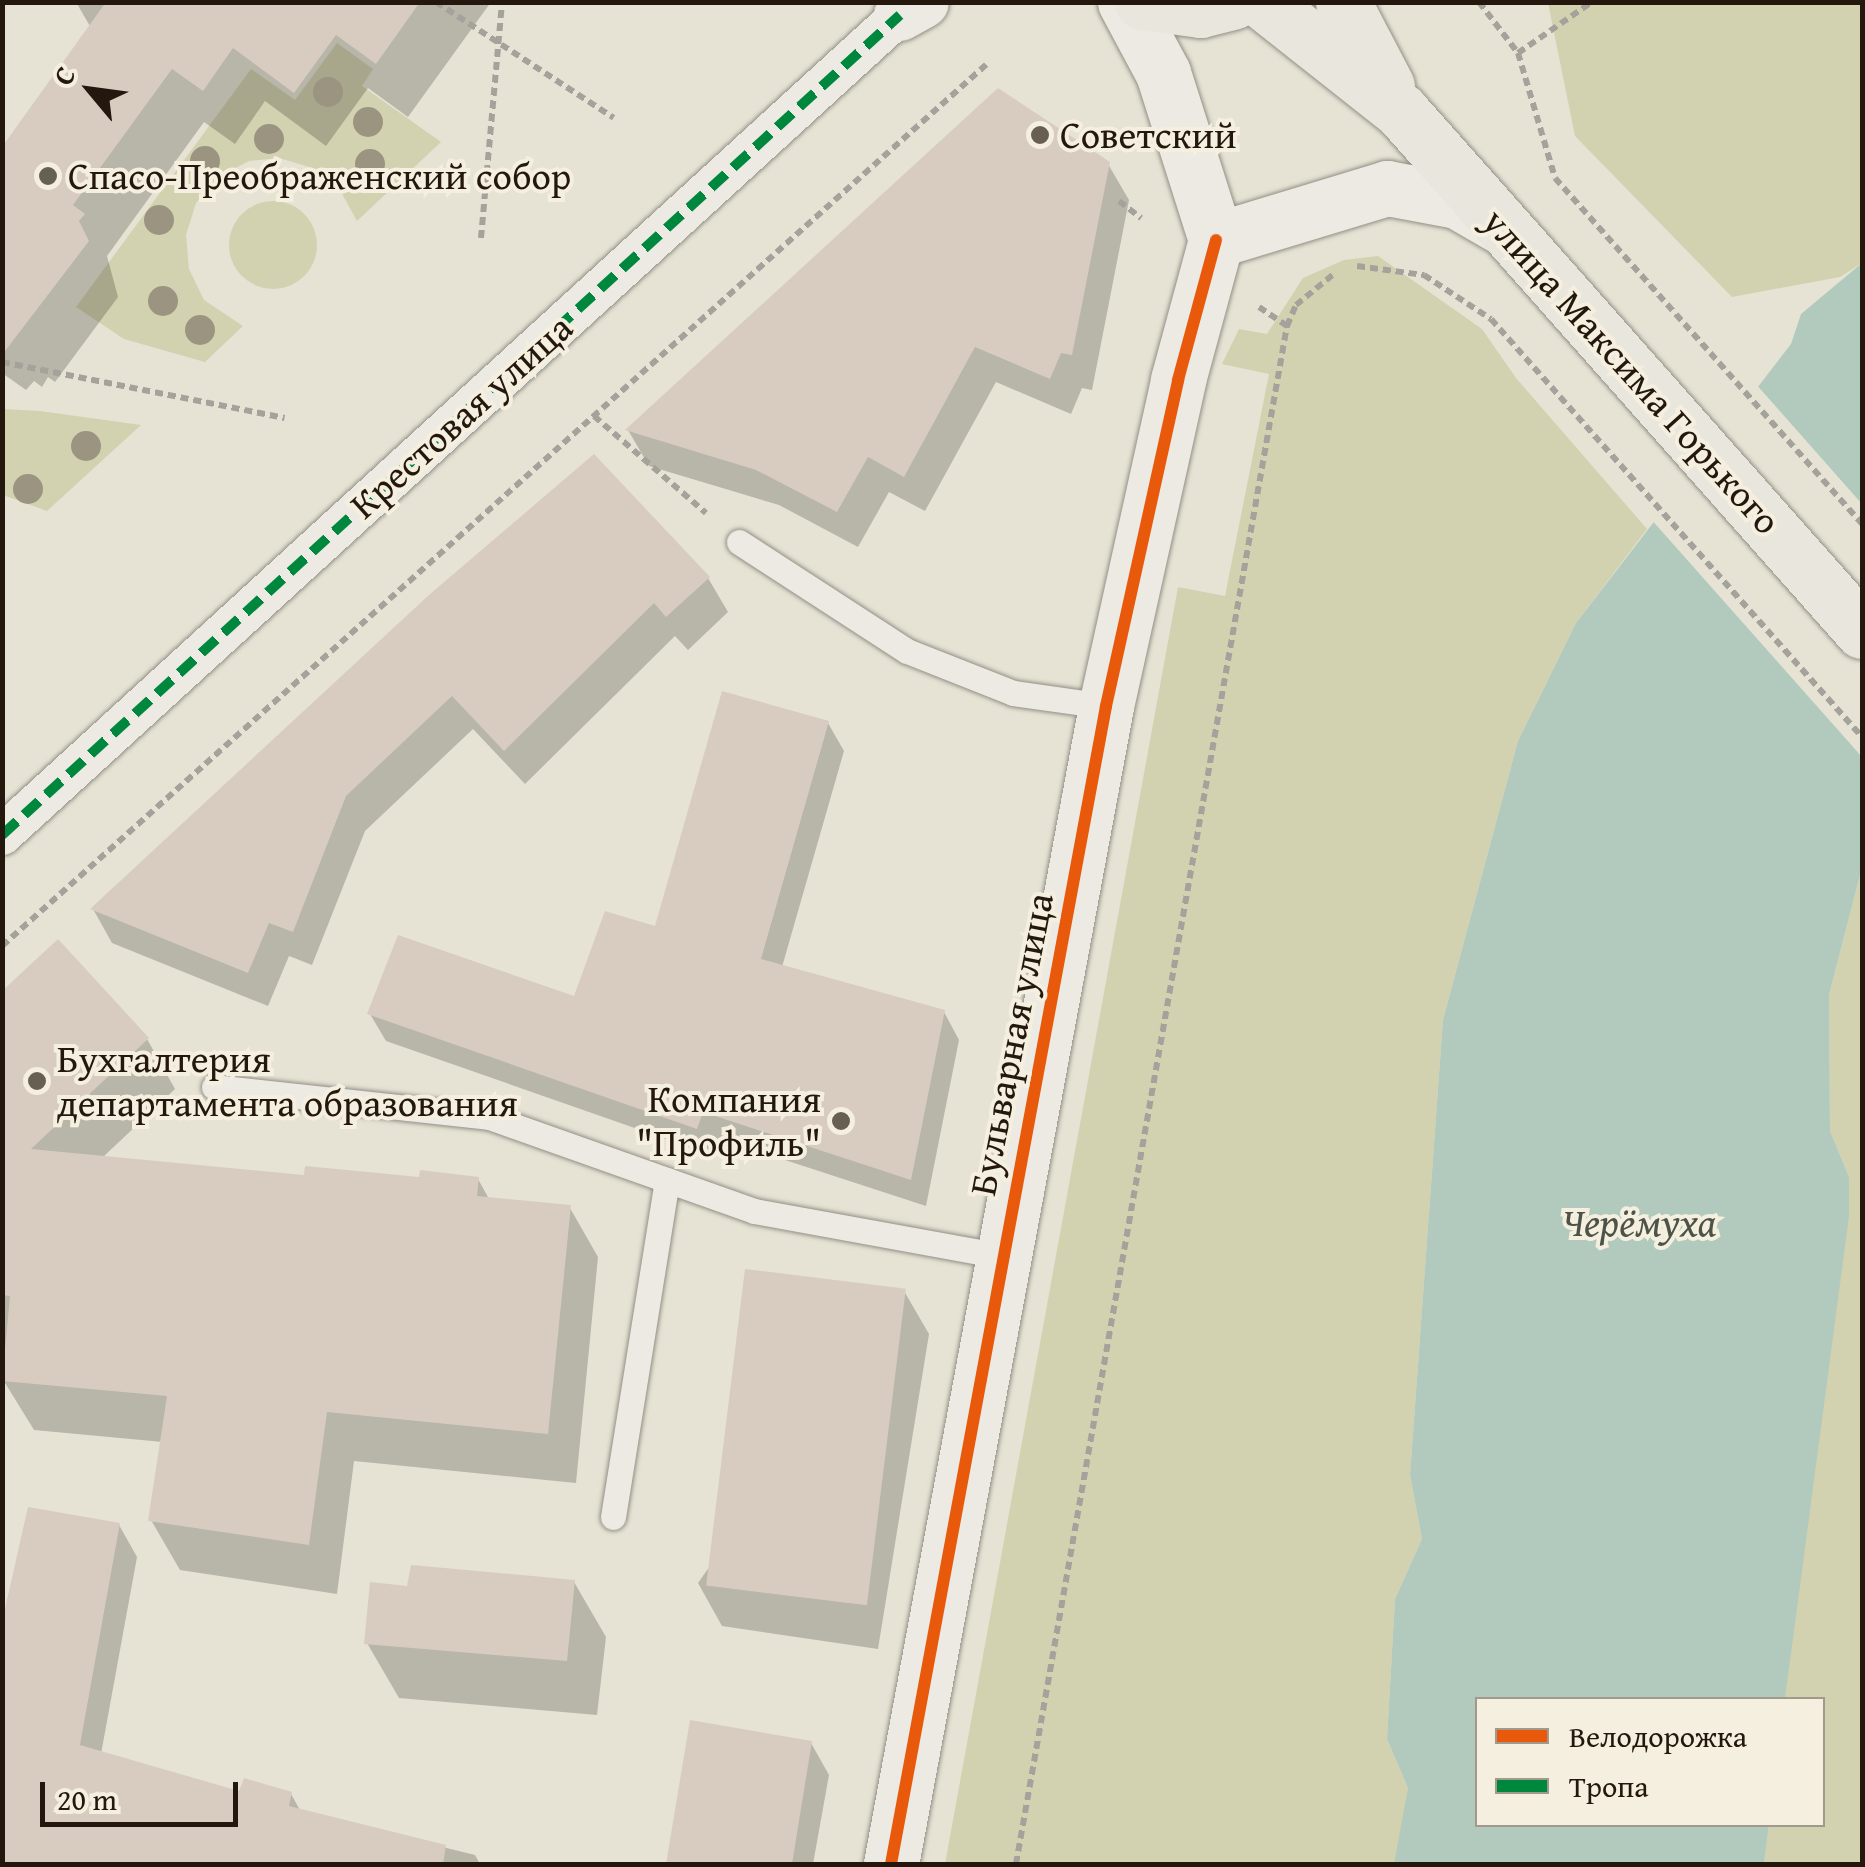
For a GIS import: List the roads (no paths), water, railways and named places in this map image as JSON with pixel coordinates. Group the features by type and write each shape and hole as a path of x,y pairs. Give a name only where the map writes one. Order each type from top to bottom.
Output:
{"main road":[{"path":"1142,2 1200,10 1232,2"},
{"path":"1263,2 1401,111"},
{"path":"1343,2 1401,111"},
{"name":"улица Максима Горького","path":"1401,111 1862,631"}],"street":[{"path":"1125,2 1162,73 1216,240 1388,188 1457,200 1504,228"},
{"name":"Крестовая улица","path":"4,830 912,8"},
{"name":"Бульварная улица","path":"891,1864 1000,1256 1106,706 1178,380 1216,240"}],"lane":[{"path":"739,542 907,651 1013,693 1106,706"},
{"path":"214,1086 490,1117 754,1211 1000,1256"},
{"path":"612,1518 666,1180"}],"water":[{"name":"Черёмуха","path":"1862,263 1862,867 1829,995 1830,1131 1849,1177 1849,1216 1785,1697 1475,1697 1475,1827 1769,1827 1764,1864 1394,1864 1408,1788 1387,1739 1395,1599 1422,1539 1410,1475 1443,1020 1518,741 1576,623 1791,344 1801,314"}],"place":[{"name":"Советский","path":"1040,135"},
{"name":"Спасо-Преображенский собор","path":"48,176"},
{"name":"Бухгалтерия департамента образования","path":"37,1081"},
{"name":"Компания \"Профиль\"","path":"841,1121"}]}
